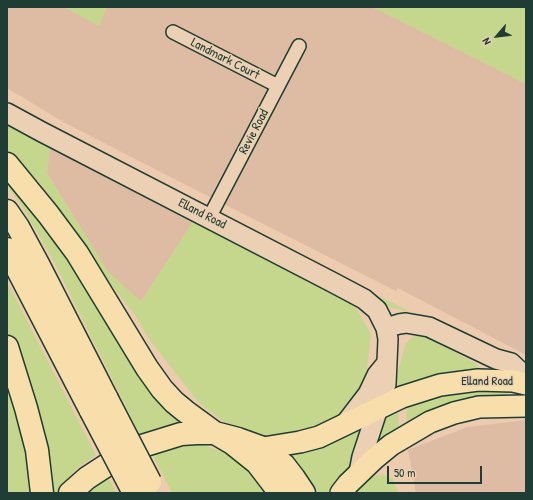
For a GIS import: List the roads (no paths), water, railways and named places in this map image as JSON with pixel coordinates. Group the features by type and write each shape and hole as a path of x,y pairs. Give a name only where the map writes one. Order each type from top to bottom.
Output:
{"highway":[{"path":"7,164 48,214 77,253 147,368 162,389 185,411 215,433 232,443 257,463 280,493"},
{"path":"7,211 18,227 38,264 99,405"},
{"path":"7,249 147,489"},
{"path":"7,347 37,450 42,493"},
{"path":"70,493 100,469 139,447 181,434 215,433 263,448 284,465 304,493"}],"main road":[{"name":"Elland Road","path":"263,448 300,442 319,437 402,397 440,385 478,380 513,381 526,384"},
{"name":"Elland Road","path":"342,493 360,472 391,445 430,422 454,413 479,407 526,406"}],"street":[{"name":"Landmark Court","path":"173,32 278,86"},
{"name":"Revie Road","path":"209,218 300,46"},
{"name":"Elland Road","path":"7,113 364,299 377,310 386,328 388,339 386,384 362,457 360,472"},
{"name":"Elland Road","path":"386,328 406,323 429,327 496,359 511,364 526,377"},
{"name":"Elland Road","path":"345,424 368,394 377,375 388,362"}]}
